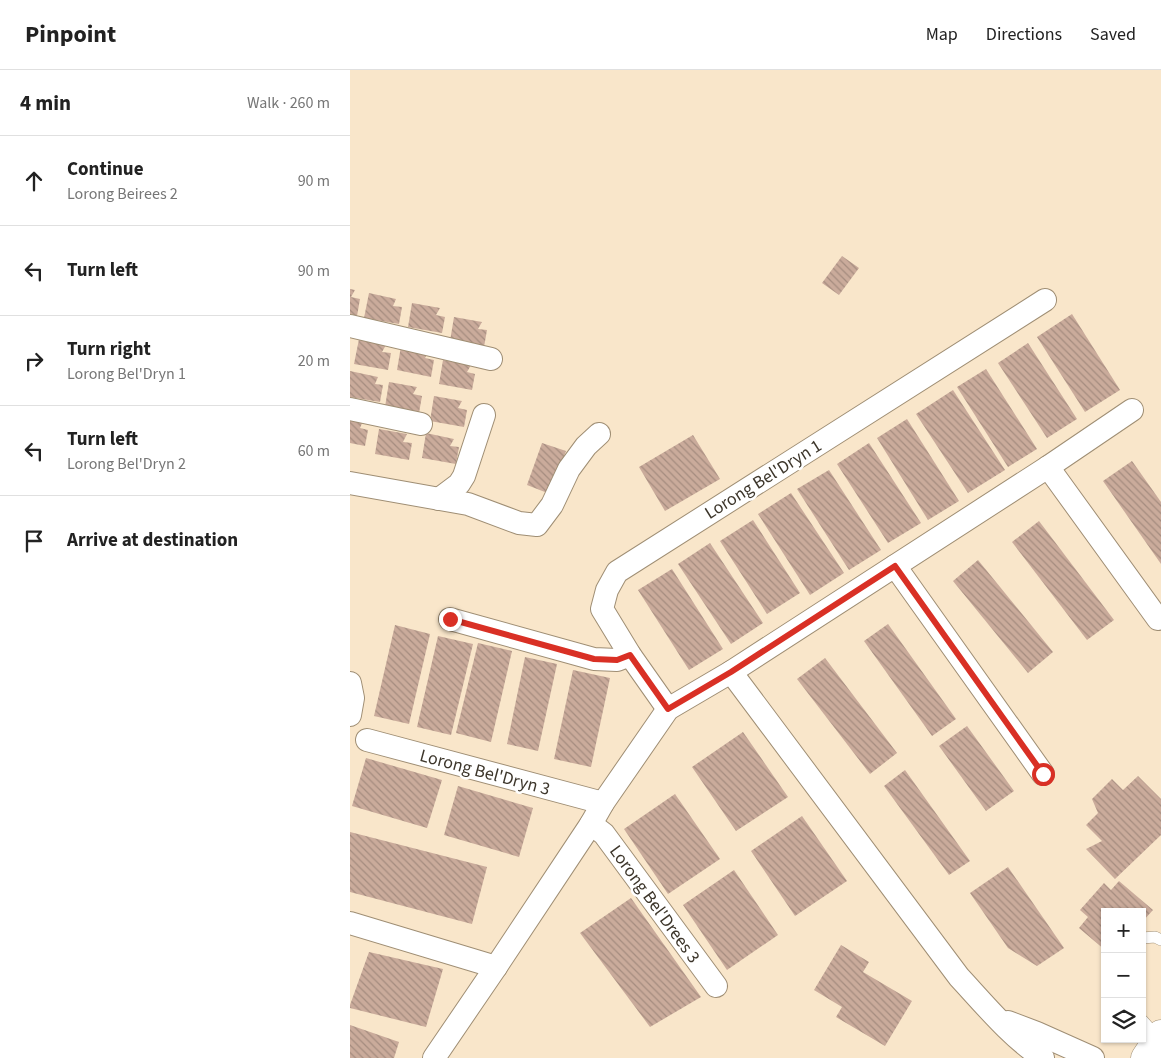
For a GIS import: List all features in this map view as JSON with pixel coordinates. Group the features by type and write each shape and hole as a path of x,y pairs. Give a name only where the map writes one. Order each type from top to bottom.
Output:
{"street":[{"name":"Lorong Bel'Dryn 1","path":"668,709 630,655 602,610 607,590 617,572 1045,300"},
{"path":"350,326 491,359"},
{"path":"350,410 421,424"},
{"path":"434,1058 496,968 603,803 668,709 731,672 1048,467 1132,410"},
{"path":"440,499 459,484 464,476 484,415"},
{"path":"350,483 468,504 519,523 536,525 552,505 569,469 586,446 599,434"},
{"path":"1048,467 1158,619"},
{"path":"895,566 1043,774"},
{"path":"450,619 594,659 617,660 630,655"},
{"path":"731,672 959,977 997,1018 1043,1058"},
{"path":"350,683 353,698 350,715"},
{"name":"Lorong Bel'Dryn 3","path":"367,740 603,803"},
{"name":"Lorong Bel'Drees 3","path":"591,824 604,834 716,986"},
{"path":"350,923 496,968"},
{"path":"997,1018 1037,1033 1093,1058"}],"lane":[{"path":"1146,938 1154,937 1161,940"}],"building":[{"path":"842,256 859,268 839,295 822,283"},
{"path":"350,289 355,290 351,297 360,299 357,316 350,314"},
{"path":"369,293 396,299 393,306 402,307 399,324 364,318"},
{"path":"412,303 440,308 436,315 445,317 442,333 408,327"},
{"path":"1072,314 1120,390 1085,412 1037,337"},
{"path":"454,317 482,322 478,329 487,330 484,347 450,341"},
{"path":"359,339 386,345 382,352 391,353 388,370 354,364"},
{"path":"1028,343 1077,419 1047,438 998,363"},
{"path":"401,346 429,351 425,358 434,360 431,377 397,370"},
{"path":"443,360 471,365 467,372 475,374 472,390 439,384"},
{"path":"986,369 1037,449 1008,467 957,387"},
{"path":"350,371 378,377 375,384 383,385 380,402 350,397"},
{"path":"389,382 417,387 413,394 422,396 419,413 385,407"},
{"path":"953,390 1005,470 968,493 916,414"},
{"path":"434,396 462,401 458,408 467,410 464,427 430,421"},
{"path":"350,418 363,421 360,428 368,430 365,446 350,443"},
{"path":"907,419 959,501 928,520 877,438"},
{"path":"379,429 407,434 403,442 412,443 409,460 375,454"},
{"path":"426,433 454,439 450,446 459,447 456,464 422,458"},
{"path":"693,435 720,479 665,511 639,467"},
{"path":"542,443 566,451 550,494 527,485"},
{"path":"869,443 921,523 888,543 837,464"},
{"path":"1132,461 1161,502 1161,564 1103,481"},
{"path":"829,470 881,550 849,570 797,489"},
{"path":"791,493 844,573 810,595 758,514"},
{"path":"753,520 800,593 767,614 720,541"},
{"path":"1039,521 1114,620 1087,640 1012,542"},
{"path":"710,543 763,623 731,644 678,564"},
{"path":"978,560 1053,652 1028,673 953,581"},
{"path":"672,569 723,649 689,670 638,590"},
{"path":"888,624 956,719 932,736 864,641"},
{"path":"395,625 430,634 409,724 374,716"},
{"path":"438,636 473,644 451,735 417,727"},
{"path":"478,643 512,651 491,742 456,733"},
{"path":"525,657 557,664 538,751 507,744"},
{"path":"825,658 897,753 870,774 797,679"},
{"path":"573,670 610,678 591,767 554,759"},
{"path":"967,726 1014,791 986,811 939,746"},
{"path":"743,732 788,797 736,831 692,767"},
{"path":"366,758 442,780 427,828 352,806"},
{"path":"905,770 970,861 949,875 884,786"},
{"path":"1138,776 1161,799 1161,835 1115,879 1086,849 1102,841 1086,825 1098,813 1092,799 1112,779 1123,790"},
{"path":"458,786 533,808 519,857 444,835"},
{"path":"675,794 720,859 668,894 624,829"},
{"path":"802,816 847,881 795,916 751,851"},
{"path":"350,832 487,867 472,924 350,892"},
{"path":"1008,867 1064,948 1037,966 1008,948 970,893"},
{"path":"734,870 778,935 727,970 683,905"},
{"path":"1119,881 1153,910 1146,918 1146,908 1101,908 1101,947 1079,928 1088,917 1080,910 1104,883 1111,890"},
{"path":"631,898 701,997 650,1027 580,933"},
{"path":"841,945 869,962 863,972 912,1001 885,1046 836,1017 842,1007 814,990"},
{"path":"369,952 443,969 426,1027 350,1008"},
{"path":"350,1025 399,1042 394,1058 350,1058"}],"route":[{"path":"450,619 594,659 617,660 630,655 668,709 731,672 895,566 1043,774"}]}
